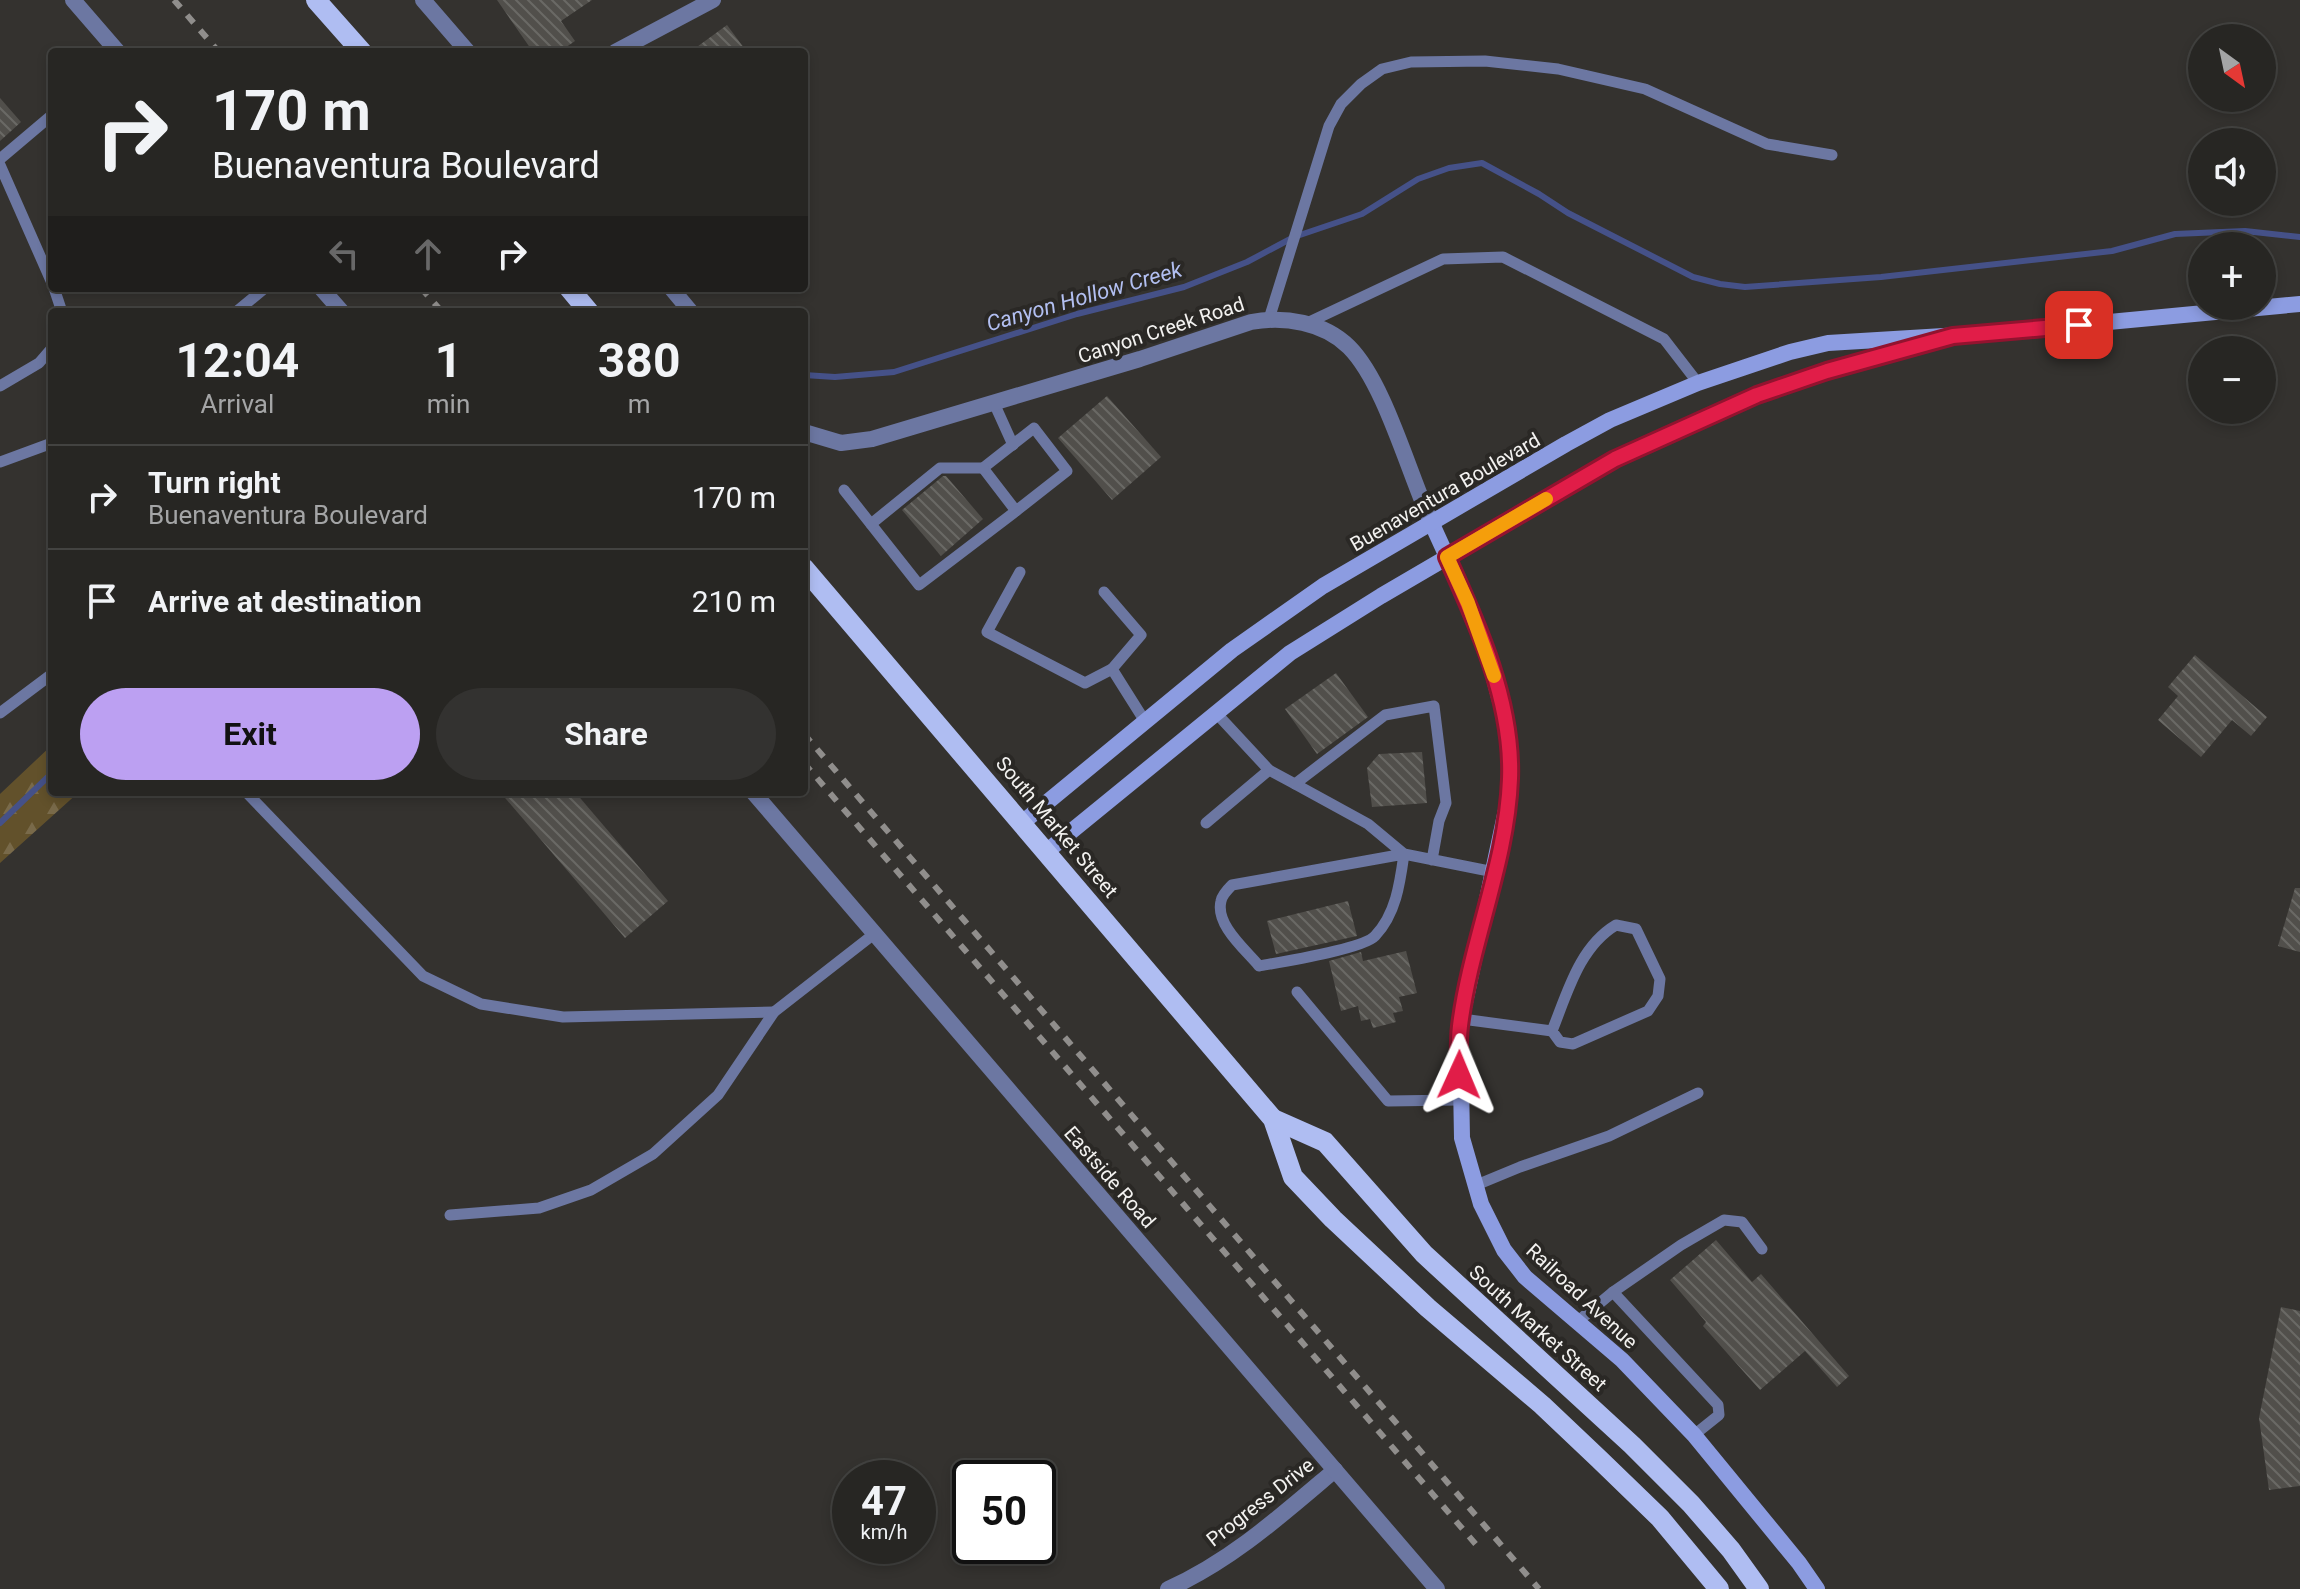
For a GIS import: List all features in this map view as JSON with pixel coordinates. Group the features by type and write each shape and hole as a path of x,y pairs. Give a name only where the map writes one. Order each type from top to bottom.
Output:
{"main road":[{"path":"316,0 358,48"},
{"path":"573,292 586,308"},
{"name":"Buenaventura Boulevard","path":"1022,823 1270,621 1323,586 1610,420 1698,383 1790,352 1828,343 1953,336 2300,304"},
{"name":"Buenaventura Boulevard","path":"1046,852 1290,653 1615,459 1690,423 1827,371 1953,336"},
{"name":"Canyon Creek Road","path":"1432,524 1447,557"},
{"name":"Railroad Avenue","path":"1447,557 1468,603 1492,671 1508,735 1509,796 1462,1019 1459,1100 1462,1138 1474,1186 1504,1250 1525,1277 1622,1360 1694,1435 1817,1589"},
{"name":"South Market Street","path":"808,573 1273,1119 1293,1177 1428,1308 1542,1405 1599,1459 1660,1518 1719,1589"},
{"name":"South Market Street","path":"1273,1119 1325,1142 1424,1254 1632,1445 1691,1504 1731,1550 1759,1589"}],"street":[{"path":"73,0 115,48"},
{"path":"423,0 465,48"},
{"path":"623,48 713,0"},
{"path":"324,292 338,308"},
{"path":"674,292 688,308"},
{"name":"Canyon Creek Road","path":"808,434 828,441 861,441 1140,359 1251,322 1269,319 1305,324 1345,343 1368,374 1380,395 1432,524"},
{"name":"Eastside Road","path":"756,796 1437,1589"},
{"name":"Progress Drive","path":"1175,1587 1258,1534 1335,1470"}],"lane":[{"path":"1269,319 1329,126 1341,104 1382,69 1411,62 1485,61 1558,69 1645,89 1767,144 1832,155"},
{"path":"48,119 0,162 48,273"},
{"path":"1305,324 1443,259 1503,257 1664,339 1698,383"},
{"path":"241,308 260,292"},
{"path":"0,386 39,363 48,353"},
{"path":"994,403 1013,445"},
{"path":"844,490 919,585 1067,471 1034,428 983,468 940,468 871,524"},
{"path":"0,462 48,444"},
{"path":"983,468 1016,511"},
{"path":"1020,572 987,632 1085,683 1112,669 1141,635 1104,592"},
{"path":"1112,669 1146,723"},
{"path":"0,713 48,677"},
{"path":"1295,784 1385,715 1434,706 1446,803 1439,821 1432,860"},
{"path":"1217,714 1269,770 1368,824 1404,854"},
{"path":"1206,823 1269,770"},
{"path":"250,796 423,976 481,1004 563,1017 774,1012"},
{"path":"1404,854 1397,898 1373,938 1355,946 1259,966 1228,929 1220,913 1221,899 1232,885 1404,854 1494,872"},
{"path":"1462,1019 1552,1031 1560,1042 1573,1044 1648,1011 1658,996 1660,979 1636,929 1616,925 1600,934 1577,969 1552,1031"},
{"path":"450,1215 539,1208 591,1190 653,1154 718,1095 774,1012 874,934"},
{"path":"1297,992 1388,1101 1459,1100"},
{"path":"1474,1186 1609,1136 1698,1093"},
{"path":"1577,1322 1613,1292 1681,1245 1724,1220 1742,1222 1762,1249"},
{"path":"1613,1292 1718,1405 1719,1415 1694,1435"}],"green space":[{"path":"48,749 48,796 75,796 0,863 0,794"}],"building":[{"path":"497,0 592,0 561,21 575,41 565,48 530,48"},
{"path":"727,25 744,48 695,48"},
{"path":"0,98 21,122 0,141"},
{"path":"1107,396 1161,457 1112,500 1058,438"},
{"path":"943,476 983,519 941,556 902,510"},
{"path":"2195,655 2267,717 2251,736 2232,720 2201,757 2158,720 2178,696 2168,687"},
{"path":"1336,673 1368,717 1317,754 1285,709"},
{"path":"1422,752 1427,803 1372,807 1367,768 1379,754"},
{"path":"503,796 578,796 668,901 625,938"},
{"path":"2295,888 2300,888 2300,952 2278,946"},
{"path":"1348,901 1357,936 1276,954 1267,921"},
{"path":"1406,951 1417,993 1399,997 1403,1011 1393,1013 1396,1022 1373,1028 1370,1019 1361,1021 1358,1006 1341,1011 1329,961 1361,952 1363,961"},
{"path":"1716,1240 1752,1282 1761,1274 1849,1376 1837,1387 1805,1351 1760,1390 1703,1326 1706,1322 1670,1280"},
{"path":"2281,1307 2300,1311 2300,1486 2269,1490 2259,1418"}],"waterway":[{"path":"808,375 835,377 894,372 1077,314 1184,287 1247,262 1294,237 1362,214 1418,179 1449,168 1482,163 1568,213 1693,277 1745,287 1881,277 2112,251 2175,234 2245,231 2300,237"},
{"name":"Canyon Hollow Creek","path":"0,823 48,777"}],"railway":[{"path":"174,0 216,48"},
{"path":"424,292 438,308"},
{"path":"808,739 1539,1589"},
{"path":"808,768 1479,1548"}],"slow traffic":[{"path":"1494,676 1468,603 1447,557 1546,499"}],"route":[{"path":"1459,1075 1460,1026 1509,796 1510,757 1499,692 1468,603 1447,557 1615,459 1757,395 1827,371 1953,336 2079,325"}]}
